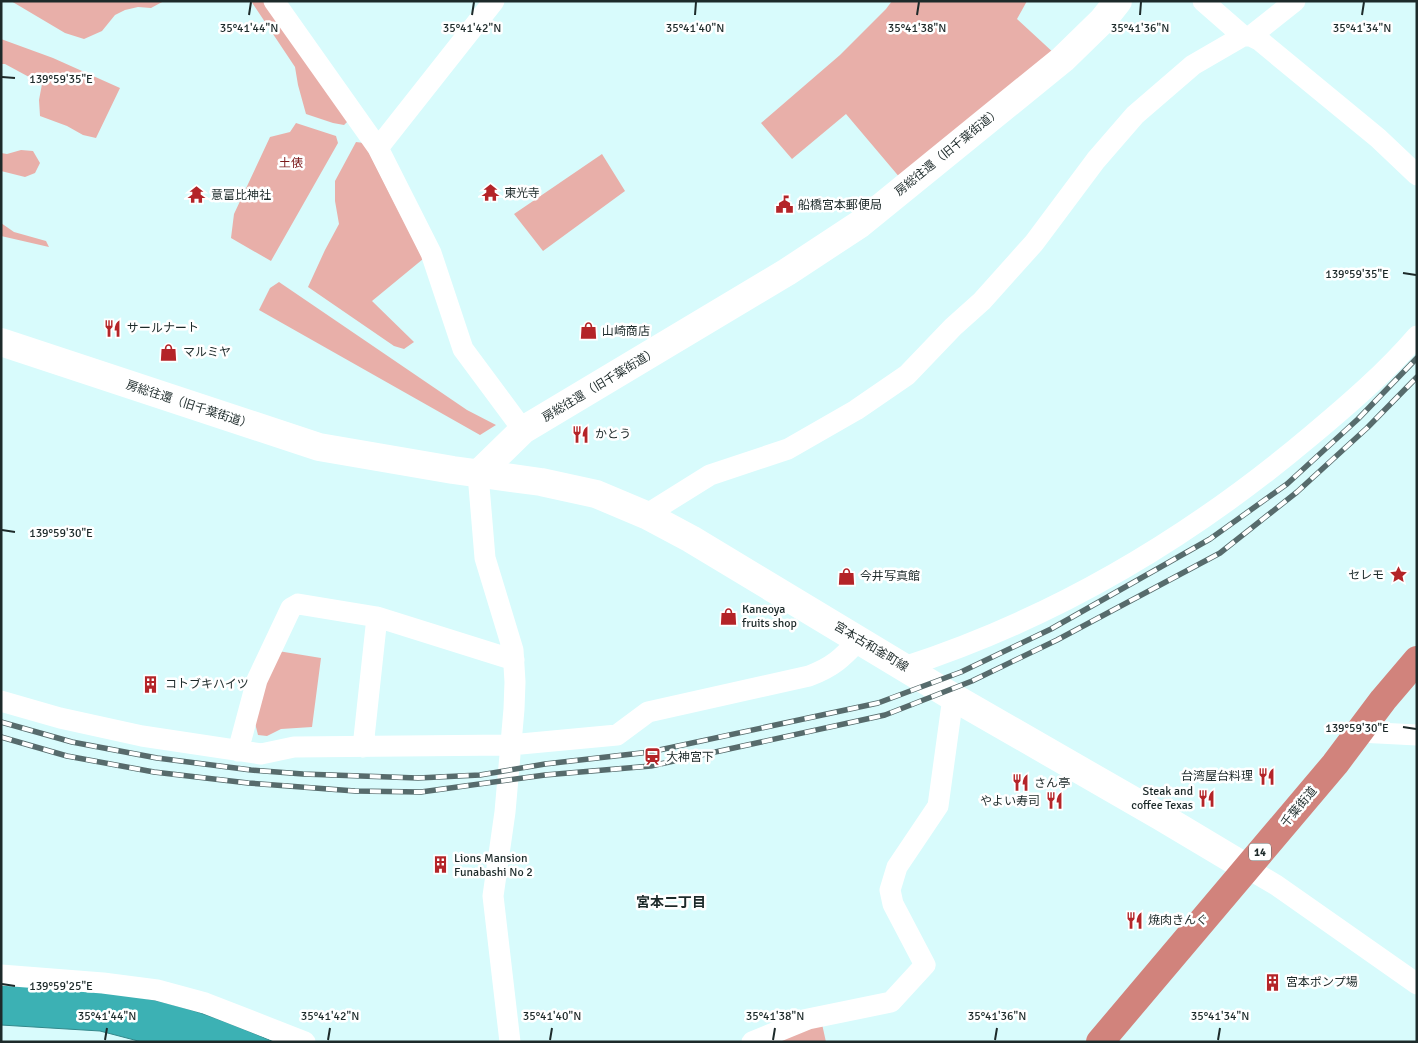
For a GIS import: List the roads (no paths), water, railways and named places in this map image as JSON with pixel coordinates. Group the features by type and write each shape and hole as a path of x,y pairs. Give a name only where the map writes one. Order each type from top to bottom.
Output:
{"highway":[{"name":"千葉街道","path":"1100,1042 1335,764 1417,660"}],"street":[{"path":"274,1 378,148 431,253 463,349 524,430"},
{"path":"378,148 494,1"},
{"name":"房総往還（旧千葉街道）","path":"1,342 319,447 478,474 524,430 770,282 860,224 1063,60 1103,20 1118,1"},
{"path":"1202,1 1247,36 1259,40 1378,138 1417,175"},
{"path":"646,515 710,475 788,449 856,410 907,375 953,327 982,301 1034,243 1096,160 1135,115 1193,65 1247,36 1295,1"},
{"path":"904,667 934,657 1035,616 1118,572 1198,523 1271,470 1344,408 1367,388 1417,336"},
{"path":"478,474 485,558 513,650 514,660 514,709 505,812 493,896 510,1042"},
{"name":"宮本古和釜町線","path":"478,474 541,482 596,494 646,515 691,539 953,697 1247,868"},
{"path":"238,751 257,680 291,608 298,604 377,617 514,660"},
{"path":"363,747 377,617"},
{"path":"1,701 60,718 142,736 261,754 294,747 510,745 617,735 648,712 809,676 827,669 859,640"},
{"path":"752,1042 808,1019 891,1002 925,965 894,904 890,890 897,867 938,806 953,697"},
{"path":"1359,732 1417,735"},
{"path":"1247,868 1276,885 1417,984"},
{"path":"1,975 103,983 157,990 205,1003 305,1042"}],"water":[{"path":"1,984 97,991 154,1000 215,1018 274,1042 142,1042 100,1031 1,1025"}],"railway":[{"path":"1,722 72,742 157,758 251,770 303,774 418,778 480,775 545,764 650,752 878,703 961,672 1051,629 1210,539 1287,484 1358,419 1417,358"},
{"path":"1,737 67,756 154,772 248,783 355,791 421,792 545,775 651,766 885,715 972,681 1057,640 1220,553 1297,492 1367,428 1417,377"}],"place":[{"name":"東光寺","path":"490,193"},
{"name":"意富比神社","path":"197,195"},
{"name":"船橋宮本郵便局","path":"784,205"},
{"name":"サールナート","path":"113,328"},
{"name":"山崎商店","path":"588,331"},
{"name":"マルミヤ","path":"169,352"},
{"name":"かとう","path":"581,434"},
{"name":"セレモ","path":"1398,575"},
{"name":"今井写真館","path":"846,576"},
{"name":"Kaneoya fruits shop","path":"728,616"},
{"name":"コトブキハイツ","path":"151,684"},
{"name":"大神宮下","path":"652,757"},
{"name":"台湾屋台料理","path":"1267,776"},
{"name":"さん亭","path":"1020,783"},
{"name":"Steak and coffee Texas","path":"1207,798"},
{"name":"やよい寿司","path":"1054,801"},
{"name":"Lions Mansion Funabashi No 2","path":"440,865"},
{"name":"焼肉きんぐ","path":"1134,920"},
{"name":"宮本ポンプ場","path":"1272,982"}],"district":[{"name":"宮本二丁目","path":"671,902"}],"park label":[{"name":"土俵","path":"291,163"}]}
